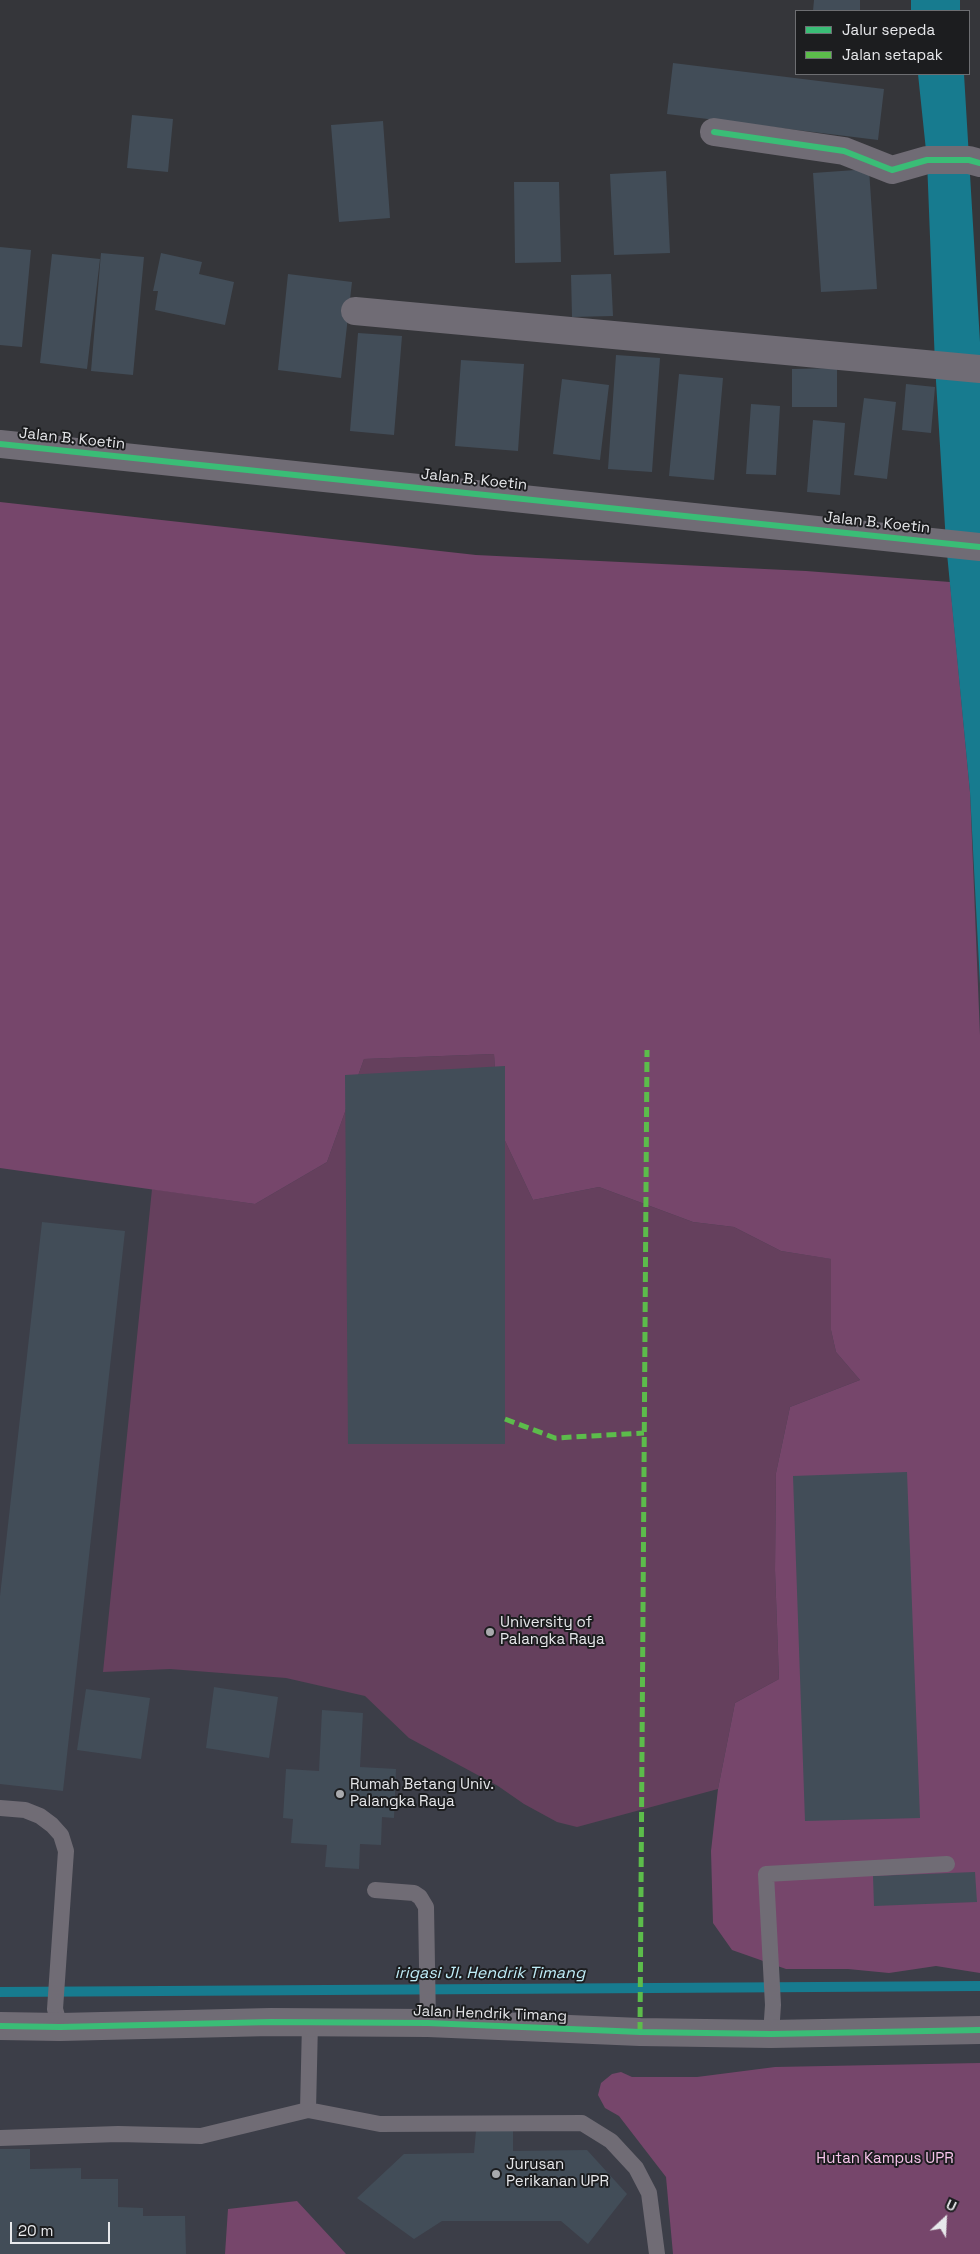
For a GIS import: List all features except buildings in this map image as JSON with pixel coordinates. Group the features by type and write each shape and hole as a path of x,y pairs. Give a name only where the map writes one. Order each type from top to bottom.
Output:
{"street":[{"path":"714,132 844,151 892,170 927,160 975,161"},
{"path":"354,311 980,369"},
{"name":"Jalan B. Koetin","path":"0,444 980,547"},
{"name":"Jalan Hendrik Timang","path":"0,2026 58,2018 310,2022 427,2015 640,2032 771,2034 980,2030"}],"lane":[{"path":"0,1808 25,1810 40,1816 52,1824 61,1835 66,1851 58,1976 58,2018"},
{"path":"771,2034 773,2005 772,1972 766,1874 946,1864"},
{"path":"375,1890 414,1892 420,1897 426,1907 427,2015"},
{"path":"308,2110 310,2022"},
{"path":"0,2138 118,2134 201,2136 308,2110 380,2124 582,2123 611,2141 636,2168 649,2193 657,2254"}],"shaded area":[{"name":"University of Palangka Raya","path":"950,582 980,584 980,2254 0,2254 0,1009 965,972"},
{"path":"494,1054 499,1128 533,1200 599,1187 693,1222 734,1227 781,1251 832,1259 831,1330 836,1352 860,1380 790,1407 776,1473 775,1570 779,1679 735,1703 718,1789 577,1827 557,1822 524,1804 498,1786 409,1738 365,1696 286,1678 170,1669 103,1672 152,1189 255,1204 327,1162 364,1059"}],"green space":[{"path":"0,502 476,555 806,571 950,582 970,792 980,1035 980,1973 936,1966 889,1973 848,1969 786,1969 732,1950 713,1923 711,1851 718,1789 735,1703 779,1679 775,1570 776,1473 790,1407 860,1380 836,1352 831,1330 831,1259 781,1251 734,1227 693,1222 599,1187 533,1200 499,1128 494,1054 364,1059 327,1162 255,1204 0,1168"},
{"name":"Hutan Kampus UPR","path":"980,2063 980,2254 673,2254 666,2177 619,2116 605,2108 598,2095 601,2083 612,2074 621,2072 632,2077 697,2077 775,2067"},
{"path":"297,2201 346,2254 225,2254 228,2209"}],"water":[{"path":"911,0 960,0 960,10 911,10"},
{"path":"918,75 964,75 980,342 980,984 970,792 946,543 935,365 927,160"}],"waterway":[{"name":"irigasi Jl. Hendrik Timang","path":"0,1992 980,1986"}],"marked path":[{"path":"640,2032 647,1050"},
{"path":"505,1419 555,1438 644,1433"}],"cycle path":[{"path":"714,132 844,151 892,170 927,160 969,160 980,163"},
{"path":"0,444 980,547"},
{"path":"0,2026 60,2027 271,2022 428,2023 640,2032 771,2034 980,2030"}],"place":[{"name":"University of Palangka Raya","path":"490,1632"},
{"name":"Rumah Betang Univ. Palangka Raya","path":"340,1794"},
{"name":"Jurusan Perikanan UPR","path":"496,2174"}]}
